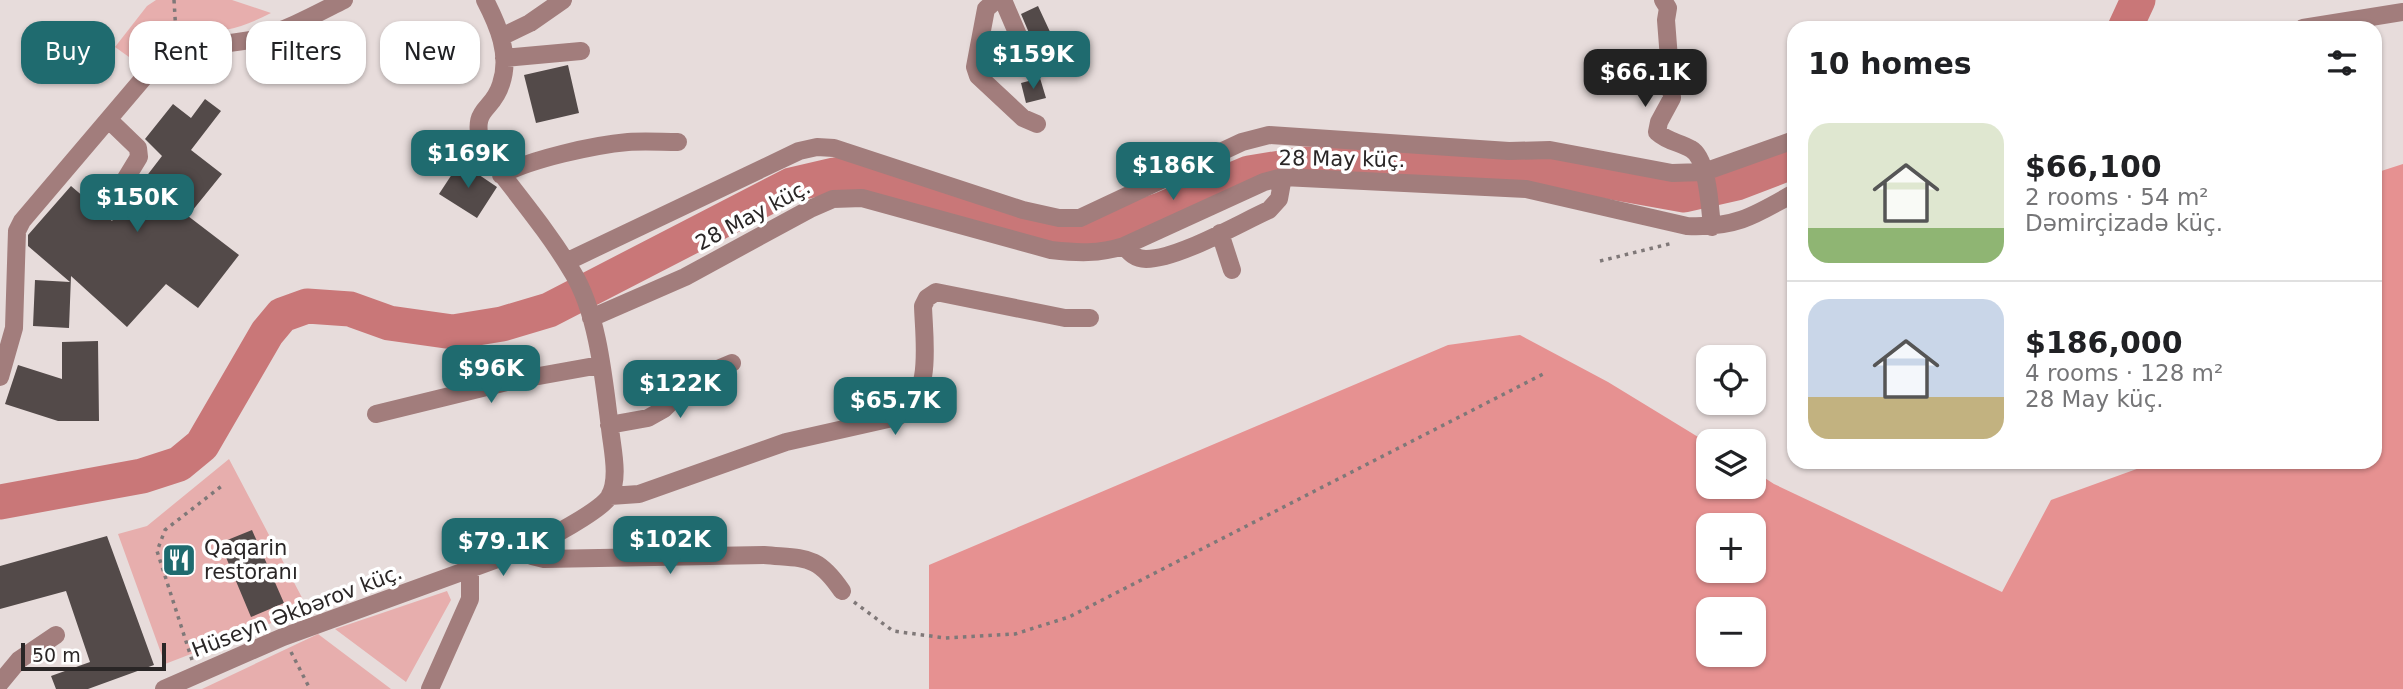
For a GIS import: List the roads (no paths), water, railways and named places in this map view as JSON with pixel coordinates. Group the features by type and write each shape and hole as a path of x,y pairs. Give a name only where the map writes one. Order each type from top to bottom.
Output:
{"street":[{"path":"0,377 13,328 8,237 110,121 158,61 178,49 231,44 258,38 312,7 344,0"},
{"path":"485,0 501,37 504,58 501,87 482,109 478,120 482,148 570,268 589,311 610,425 614,464 610,496 639,494 786,442 897,417 908,411 918,393 925,367 923,306 927,298 936,292 1065,318 1090,318"},
{"path":"501,37 530,23 563,0"},
{"path":"996,0 986,9 975,67 978,76 1023,118 1037,124"},
{"path":"1003,0 1031,63"},
{"path":"1663,0 1668,8 1666,20 1672,97 1659,122 1657,132 1667,141 1693,150 1705,176 1711,218"},
{"path":"2347,21 2403,12"},
{"path":"504,58 581,51"},
{"path":"110,121 138,148 139,157 114,198"},
{"path":"570,268 799,151 817,147 834,148 1023,210 1059,218 1080,218 1242,142 1269,135 1509,151 1550,150 1672,173 1705,176 1787,143"},
{"path":"501,175 526,164 616,144 678,142"},
{"path":"1124,246 1132,256 1145,260 1169,256 1269,210 1279,199 1283,177"},
{"name":"28 May küç.","path":"589,311 685,277 833,199 862,198 1051,250 1081,254 1124,246 1264,182 1283,177 1526,189 1688,226 1711,218 1745,221 1787,197"},
{"path":"1220,233 1232,270"},
{"path":"610,425 648,418 664,409 694,379 732,363"},
{"path":"376,414 511,381 600,365"},
{"name":"Hüseyn Əkbərov küç.","path":"164,689 283,637 528,548 603,504 610,496"},
{"path":"528,548 532,556 544,559 764,555 797,558 818,562 842,591"},
{"path":"430,689 470,599 470,569"},
{"path":"0,683 19,660 56,635"}],"waterway":[{"path":"2128,21 2138,0"},
{"path":"0,502 142,476 179,464 202,445 267,333 282,315 307,306 350,309 389,323 453,332 502,324 549,310 791,185 834,175 862,177 1031,230 1090,234 1163,209 1249,173 1305,164 1489,167 1578,176 1684,195 1737,183 1787,164"}],"place":[{"name":"Qaqarin restoranı","path":"179,560"}]}
